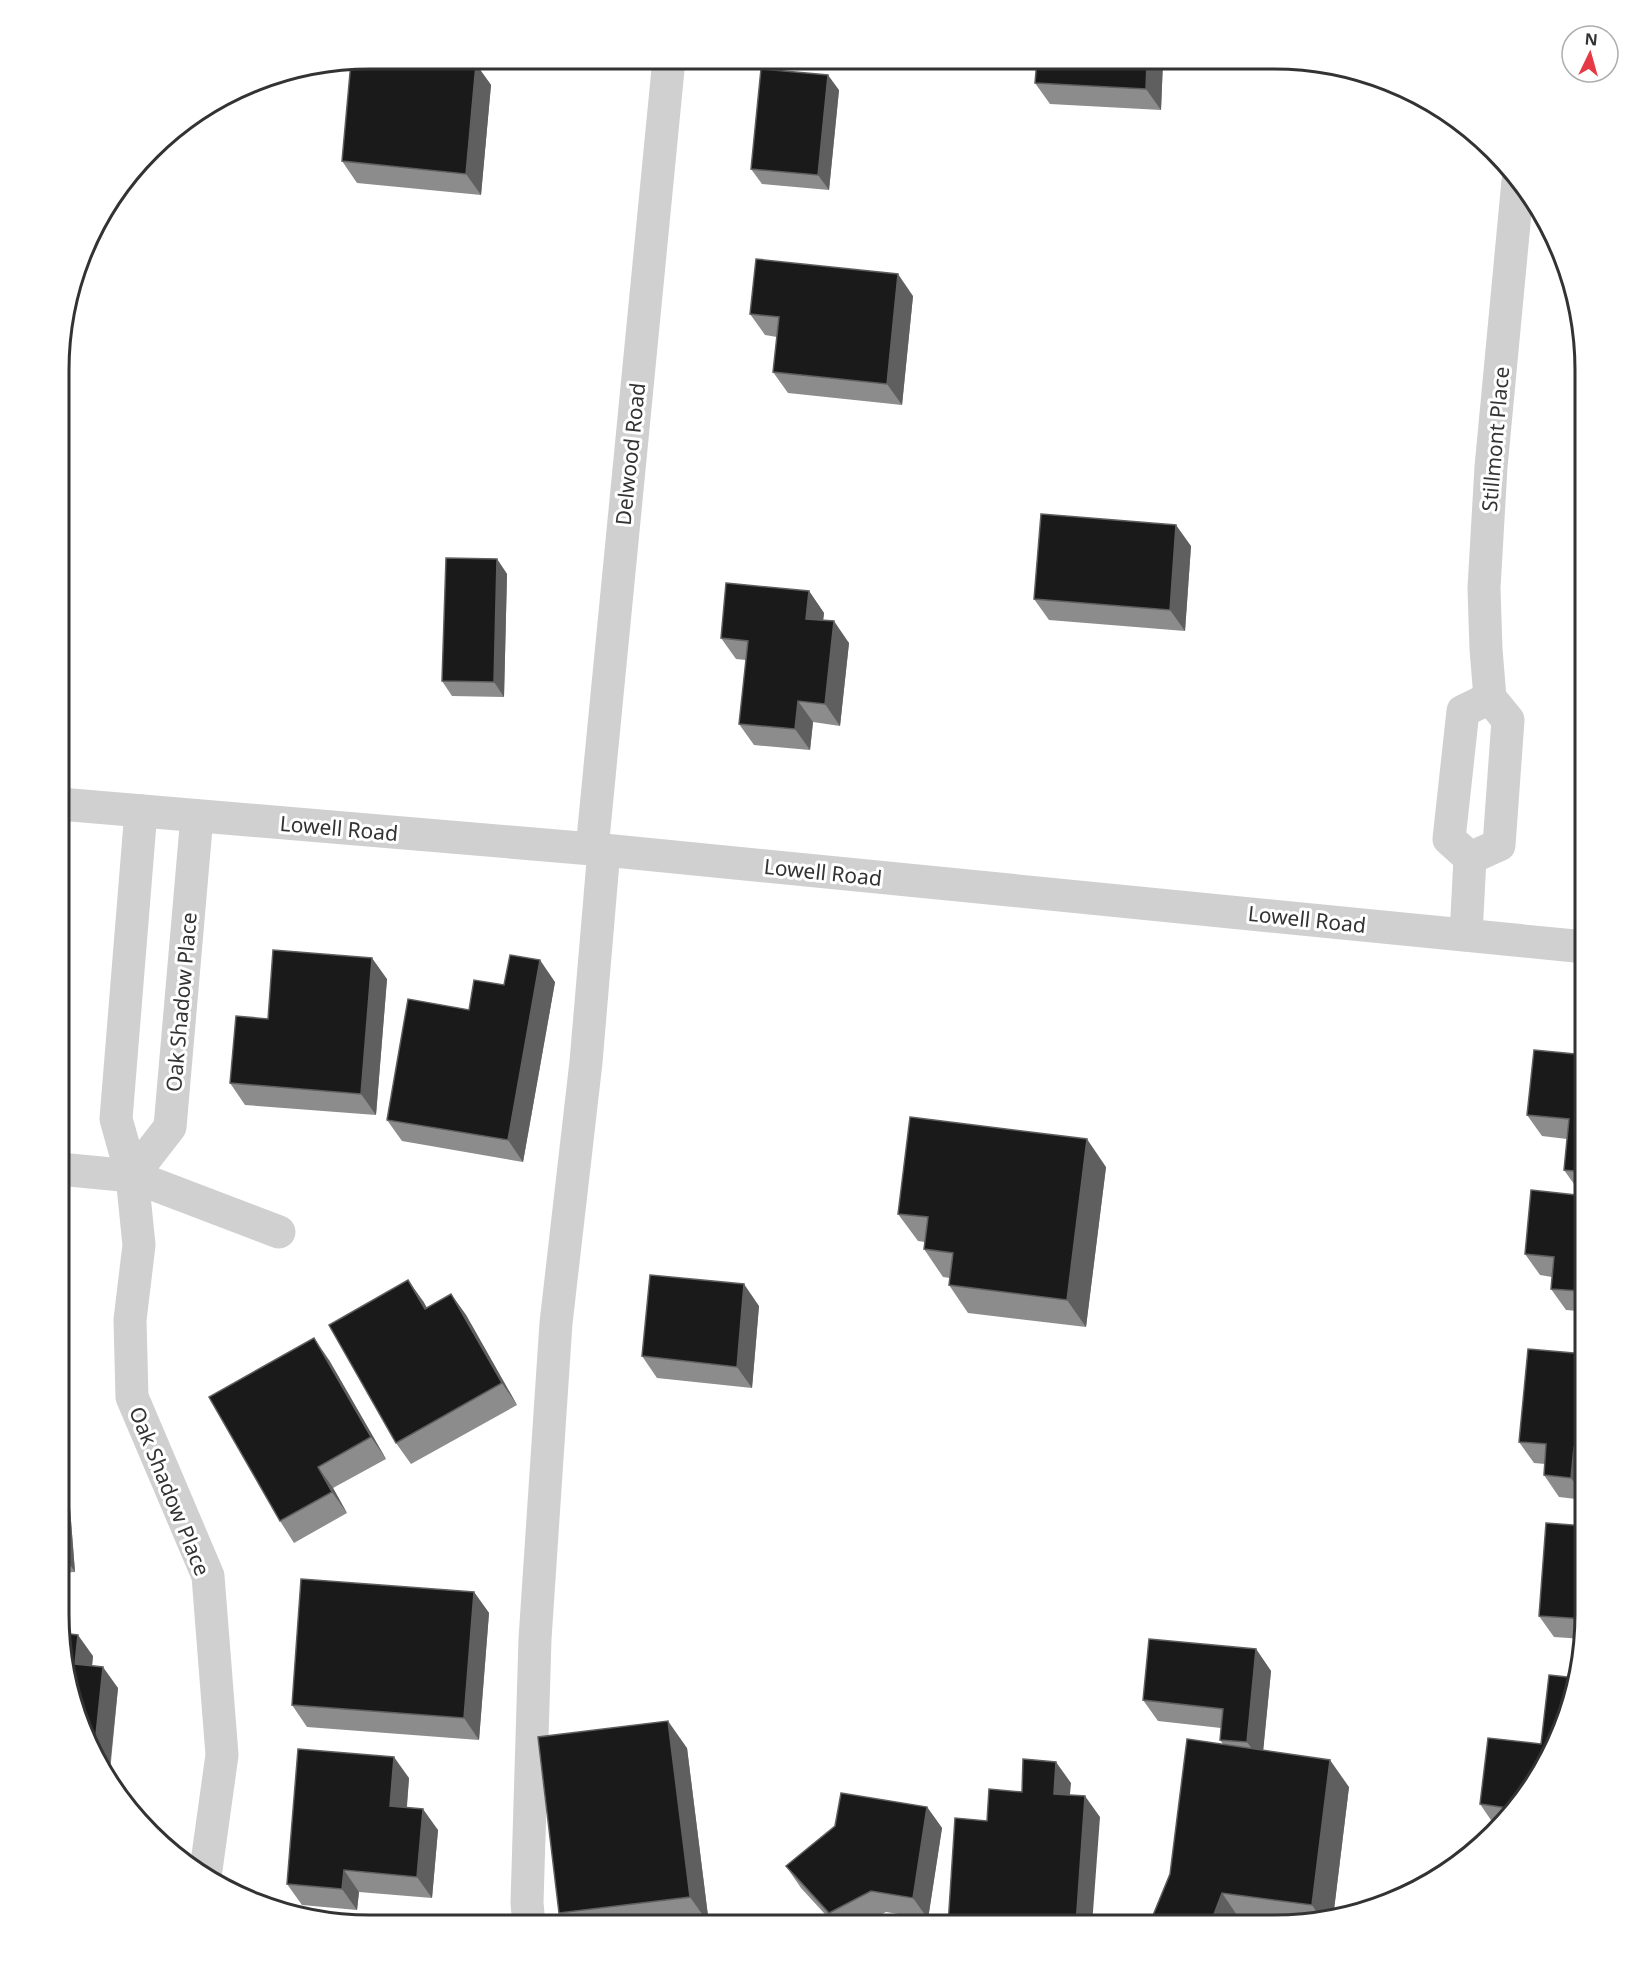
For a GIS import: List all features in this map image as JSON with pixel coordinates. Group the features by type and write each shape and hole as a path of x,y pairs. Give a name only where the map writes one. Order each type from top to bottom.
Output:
{"street":[{"name":"Delwood Road","path":"528,1915 535,1639 556,1323 586,1062 598,850 668,69"},
{"name":"Stillmont Place","path":"1490,698 1484,588 1491,467 1517,193"},
{"path":"1490,698 1508,720 1498,845 1470,858 1449,839 1462,711 1490,698"},
{"path":"1455,778 1503,784"},
{"name":"Lowell Road","path":"69,805 598,850 1575,946"},
{"name":"Oak Shadow Place","path":"141,811 116,1119 132,1176 140,1245 130,1320 132,1397 208,1576 222,1755 206,1866"},
{"name":"Oak Shadow Place","path":"132,1176 170,1127 197,816"},
{"path":"1466,935 1470,858"},
{"path":"69,1170 132,1176 279,1232"}],"building":[{"path":"476,69 466,174 342,161 350,70"},
{"path":"761,69 828,75 818,175 751,169"},
{"path":"1036,69 1147,69 1146,89 1035,83"},
{"path":"756,259 898,274 887,384 773,372 779,317 750,314"},
{"path":"1041,514 1176,525 1170,610 1034,599"},
{"path":"446,558 497,559 494,682 442,681"},
{"path":"726,583 809,591 806,619 834,621 825,704 798,701 795,729 739,724 748,641 721,638"},
{"path":"273,950 372,958 361,1094 230,1083 236,1016 268,1019"},
{"path":"510,955 540,960 508,1140 387,1120 408,999 469,1010 474,980 504,985"},
{"path":"1534,1050 1575,1054 1575,1171 1564,1170 1569,1119 1527,1115"},
{"path":"910,1117 1087,1139 1067,1300 949,1285 953,1253 924,1249 928,1217 898,1214"},
{"path":"1531,1190 1575,1195 1575,1291 1551,1289 1554,1257 1525,1254"},
{"path":"650,1275 744,1284 737,1367 642,1356"},
{"path":"408,1280 425,1309 451,1294 502,1383 396,1443 329,1325"},
{"path":"314,1338 371,1437 318,1467 332,1492 280,1521 209,1397"},
{"path":"1528,1349 1575,1353 1575,1447 1571,1478 1544,1475 1546,1444 1519,1442"},
{"path":"1546,1523 1575,1525 1575,1618 1539,1616"},
{"path":"301,1579 474,1592 464,1718 292,1705"},
{"path":"70,1634 78,1635 75,1664 103,1667 96,1737 79,1692"},
{"path":"1149,1639 1256,1649 1247,1742 1220,1740 1223,1709 1143,1700"},
{"path":"1549,1675 1568,1677 1559,1711 1544,1747 1513,1797 1504,1807 1480,1804 1488,1738 1541,1744"},
{"path":"668,1721 690,1897 559,1913 538,1737"},
{"path":"1187,1739 1330,1760 1312,1905 1222,1893 1214,1915 1153,1915 1170,1874"},
{"path":"298,1749 394,1757 390,1806 423,1809 417,1877 344,1870 342,1889 287,1884"},
{"path":"1023,1759 1056,1762 1054,1794 1085,1796 1077,1915 949,1915 955,1818 987,1821 989,1789 1022,1792"},
{"path":"841,1793 927,1807 913,1898 871,1891 829,1913 786,1866 835,1826"}]}
